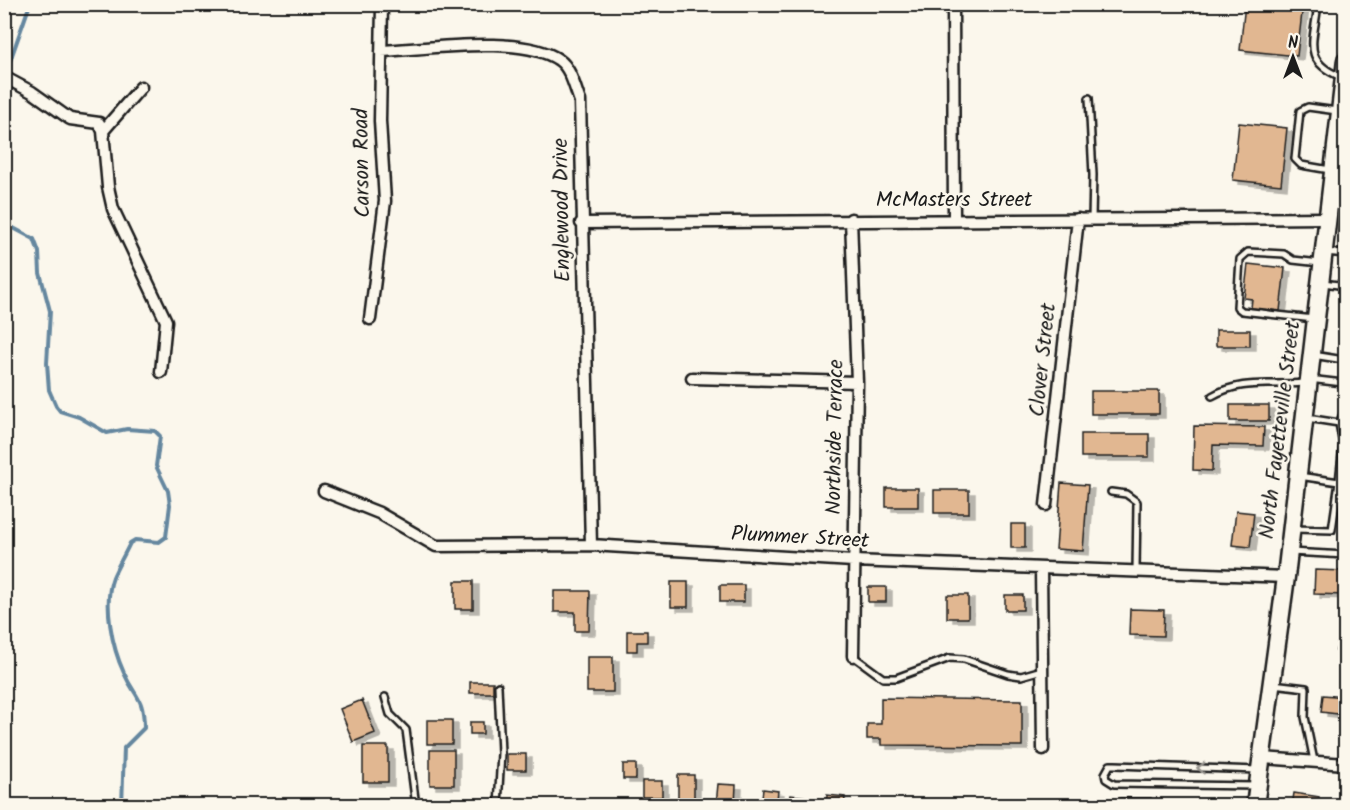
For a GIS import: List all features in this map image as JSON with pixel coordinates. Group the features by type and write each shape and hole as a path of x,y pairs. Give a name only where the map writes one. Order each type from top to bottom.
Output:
{"main road":[{"name":"North Fayetteville Street","path":"1255,806 1286,577 1332,170 1341,141 1339,111 1346,60"}],"street":[{"name":"Carson Road","path":"370,319 385,201 380,120 382,4"},
{"path":"953,4 954,220"},
{"name":"Englewood Drive","path":"381,51 515,46 539,49 562,61 580,101 581,223 591,545"},
{"path":"4,78 32,92 69,120 99,123 103,131 106,176 113,209 166,321 162,372"},
{"path":"103,131 141,87"},
{"name":"McMasters Street","path":"581,223 851,219 1327,218"},
{"name":"Northside Terrace","path":"851,219 857,382 853,656"},
{"name":"Clover Street","path":"1046,505 1078,219"},
{"path":"692,378 857,382"},
{"name":"Plummer Street","path":"324,491 379,513 436,546 591,545 853,561 1286,577"},
{"path":"1041,568 1043,749"},
{"path":"1259,771 1314,763 1346,764"}],"lane":[{"path":"1318,4 1313,52 1315,60 1320,67 1343,78"},
{"path":"1089,98 1093,175 1092,219"},
{"path":"1332,170 1297,163 1295,159 1300,111 1308,107 1339,111"},
{"path":"1316,319 1242,310 1237,307 1240,259 1248,252 1284,254 1293,260 1346,254"},
{"path":"1320,283 1346,286"},
{"path":"1311,355 1345,360 1346,396"},
{"path":"1212,396 1228,387 1253,383 1303,383 1309,380 1344,383"},
{"path":"1291,529 1332,530 1343,446 1342,424 1346,408"},
{"path":"1304,418 1342,424"},
{"path":"1298,475 1339,482"},
{"path":"1111,492 1126,494 1137,502 1136,571"},
{"path":"1289,552 1346,555"},
{"path":"853,656 873,673 884,678 896,678 950,658 964,658 1008,674 1021,676 1042,670"},
{"path":"1271,683 1306,688 1305,717 1314,763"},
{"path":"498,686 501,753 498,806"},
{"path":"385,697 390,714 406,730 416,806"},
{"path":"1110,765 1259,771 1113,784 1106,780 1105,774 1110,765"}],"building":[{"path":"1245,4 1303,4 1297,56 1240,50"},
{"path":"1239,123 1287,128 1281,185 1233,180"},
{"path":"1248,264 1285,268 1280,311 1251,308 1252,299 1244,298"},
{"path":"1216,330 1250,330 1250,346 1216,346"},
{"path":"1091,391 1159,391 1159,414 1091,414"},
{"path":"1230,405 1269,405 1269,421 1230,421"},
{"path":"1194,426 1264,427 1263,446 1213,445 1212,471 1193,470"},
{"path":"1081,434 1149,434 1149,457 1081,457"},
{"path":"1061,483 1088,485 1083,551 1056,549"},
{"path":"886,488 918,488 918,507 886,507"},
{"path":"934,490 969,490 969,513 934,513"},
{"path":"1236,511 1254,513 1250,547 1232,545"},
{"path":"1011,524 1025,524 1025,548 1011,548"},
{"path":"1315,570 1346,571 1346,595 1314,594"},
{"path":"455,581 473,581 473,609 455,609"},
{"path":"671,582 688,582 688,607 671,607"},
{"path":"720,585 744,585 744,602 720,602"},
{"path":"868,587 886,587 886,602 868,602"},
{"path":"554,591 590,591 589,631 575,631 575,612 554,612"},
{"path":"947,595 968,595 968,618 947,618"},
{"path":"1005,595 1023,595 1023,610 1005,610"},
{"path":"1130,609 1164,610 1163,636 1129,635"},
{"path":"1341,627 1346,628 1346,653 1336,651"},
{"path":"627,631 647,631 647,642 637,642 637,651 627,651"},
{"path":"587,657 613,657 613,692 587,692"},
{"path":"470,682 493,682 493,693 470,693"},
{"path":"1323,695 1346,697 1346,715 1321,712"},
{"path":"881,698 1022,700 1022,746 881,745 881,739 867,739 867,724 881,724"},
{"path":"362,700 375,733 353,742 340,709"},
{"path":"427,720 452,720 452,744 427,744"},
{"path":"470,722 483,722 483,734 470,734"},
{"path":"363,746 388,746 388,782 363,782"},
{"path":"430,750 454,750 454,785 430,785"},
{"path":"507,754 526,754 526,770 507,770"},
{"path":"623,764 636,764 636,779 623,779"},
{"path":"678,775 694,775 694,799 678,799"},
{"path":"642,781 662,781 662,797 642,797"},
{"path":"718,784 736,785 735,806 716,805"},
{"path":"763,789 778,791 776,806 761,806"},
{"path":"1294,793 1319,797 1318,806 1292,806"},
{"path":"790,795 807,797 806,806 789,806"},
{"path":"827,795 845,797 844,806 826,806"},
{"path":"1120,798 1151,798 1151,806 1120,806"}],"waterway":[{"path":"5,75 30,4"},
{"path":"4,223 34,239 39,252 40,273 50,311 47,363 49,390 56,406 60,411 79,417 107,433 127,429 155,431 160,436 156,466 168,491 170,505 166,537 159,542 135,540 130,543 110,588 110,625 116,651 124,673 141,703 144,717 144,728 124,748 122,806"}]}
